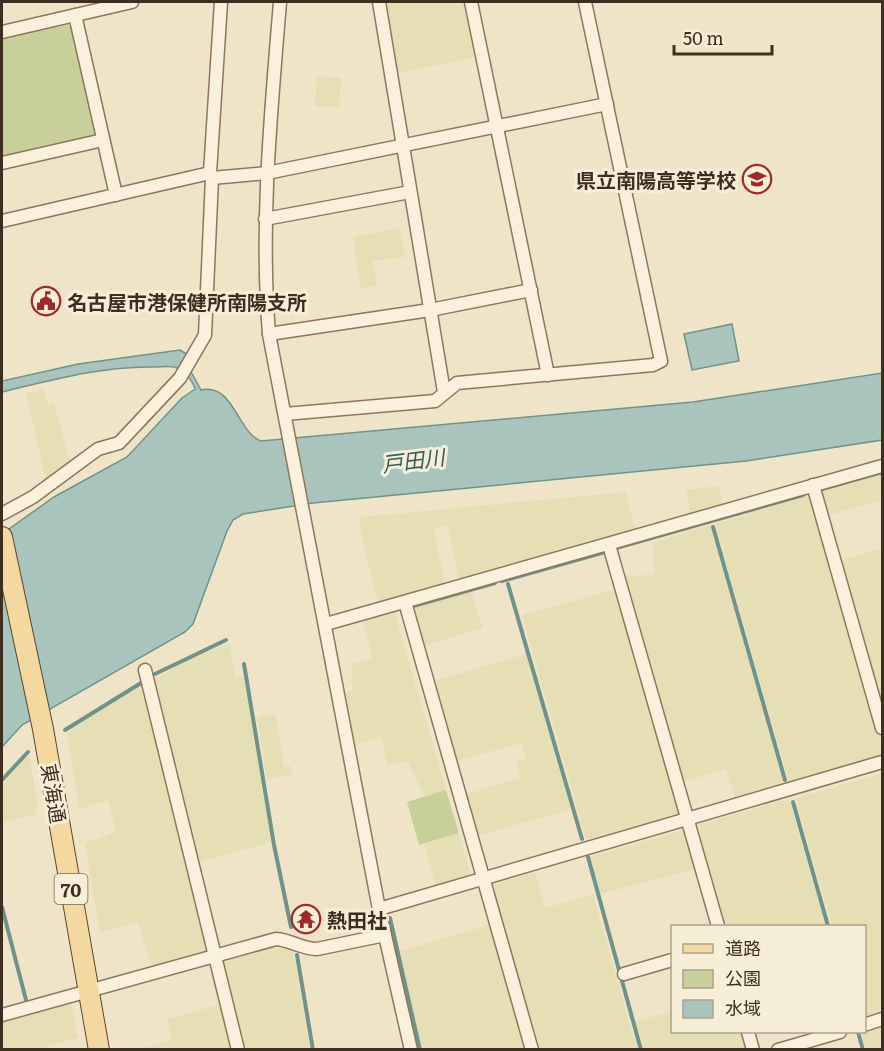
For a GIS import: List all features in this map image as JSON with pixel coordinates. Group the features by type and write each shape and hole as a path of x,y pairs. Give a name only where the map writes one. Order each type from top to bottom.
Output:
{"main road":[{"name":"東海通","path":"2,537 43,729 99,1050"}],"street":[{"path":"2,32 128,2"},
{"path":"2,514 33,497 98,449 119,443 186,369 205,335 221,2"},
{"path":"280,2 265,219 264,275 269,334 379,909 411,1050"},
{"path":"379,2 444,392"},
{"path":"471,2 548,375"},
{"path":"285,414 435,401 457,383 653,365 661,361 585,2"},
{"path":"75,15 116,195"},
{"path":"2,206 3,220 211,176 267,173 607,104"},
{"path":"2,163 103,140"},
{"path":"265,219 410,192"},
{"path":"269,334 430,310 531,290"},
{"path":"326,624 882,466"},
{"path":"813,486 882,728"},
{"path":"609,545 717,925"},
{"path":"405,602 532,1050"},
{"path":"145,670 238,1050"},
{"path":"379,909 687,817 882,762"},
{"path":"2,1015 89,993 276,939 287,940 307,949 317,949 385,935"},
{"path":"624,974 671,960"},
{"path":"866,1023 882,1019"},
{"path":"748,1033 753,1050"},
{"path":"778,1050 837,1033"}],"shaded area":[{"path":"385,2 463,2 475,57 397,73"},
{"path":"317,76 341,78 339,107 315,106"},
{"path":"400,228 405,257 373,261 377,286 361,289 353,237"},
{"path":"44,389 48,405 54,404 70,462 46,480 26,393"},
{"path":"882,474 882,500 829,515 822,492"},
{"path":"718,486 723,504 690,514 686,490"},
{"path":"626,492 635,531 459,581 448,525 434,529 445,584 378,603 361,536 360,517"},
{"path":"810,495 882,747 882,755 789,782 715,524"},
{"path":"710,525 784,783 735,797 726,769 682,782 624,576 654,575 654,542"},
{"path":"882,548 882,702 842,560"},
{"path":"617,589 680,814 586,840 522,615"},
{"path":"471,591 483,628 423,646 412,608"},
{"path":"394,610 446,790 426,796 408,761 388,766 381,737 355,745 346,692 352,691 352,664 373,658 362,619"},
{"path":"230,643 235,677 244,676 271,842 196,863 151,681 188,660"},
{"path":"526,654 571,810 479,835 466,794 520,778 516,761 526,758 522,743 456,761 433,681"},
{"path":"144,684 208,953 152,969 138,922 100,932 85,843 116,832 108,800 79,809 67,731"},
{"path":"275,714 284,767 291,766 292,775 267,779 257,717"},
{"path":"29,755 38,806 35,807 36,814 2,823 2,785"},
{"path":"882,774 882,1015 866,1020 866,925 832,925 795,798"},
{"path":"789,799 826,925 724,925 698,833 700,824"},
{"path":"684,830 696,869 600,894 589,857"},
{"path":"459,833 471,876 436,886 424,844"},
{"path":"535,872 545,908 593,894 637,1049 537,1049 492,890 493,884"},
{"path":"489,925 524,1049 422,1049 400,951"},
{"path":"270,948 286,948 294,952 310,1049 242,1049 221,964 223,960"},
{"path":"71,1003 78,1038 46,1046 46,1049 2,1050 2,1021"},
{"path":"222,1004 233,1050 136,1050 172,1040 167,1019"},
{"path":"671,1011 671,1033 740,1033 746,1049 643,1049 635,1022"},
{"path":"882,1024 882,1049 866,1049 861,1033 866,1033 866,1030"}],"green space":[{"path":"68,25 72,27 96,133 92,137 2,158 2,38"},
{"path":"446,790 459,833 419,845 407,802"}],"water":[{"path":"732,324 739,361 692,370 684,334"},
{"name":"戸田川","path":"180,350 188,355 185,361 201,390 212,390 221,394 246,428 261,441 693,402 882,373 882,440 746,461 313,503 243,514 233,520 227,531 193,624 185,632 22,725 2,747 2,534 54,497 127,457 182,398 195,389 182,371 168,366 96,371 2,392 2,381 78,364"}],"waterway":[{"path":"822,489 882,472"},
{"path":"616,548 803,495"},
{"path":"713,527 785,780"},
{"path":"502,581 605,552"},
{"path":"413,606 495,583"},
{"path":"508,584 582,839"},
{"path":"155,674 226,640"},
{"path":"244,664 274,845 291,927"},
{"path":"65,730 141,683"},
{"path":"2,780 28,752"},
{"path":"793,802 828,925"},
{"path":"588,857 641,1050"},
{"path":"2,907 26,1000"},
{"path":"390,918 420,1050"},
{"path":"297,955 313,1050"},
{"path":"858,1033 863,1050"}],"place":[{"name":"県立南陽高等学校","path":"757,179"},
{"name":"名古屋市港保健所南陽支所","path":"46,301"},
{"name":"熱田社","path":"306,919"}]}
